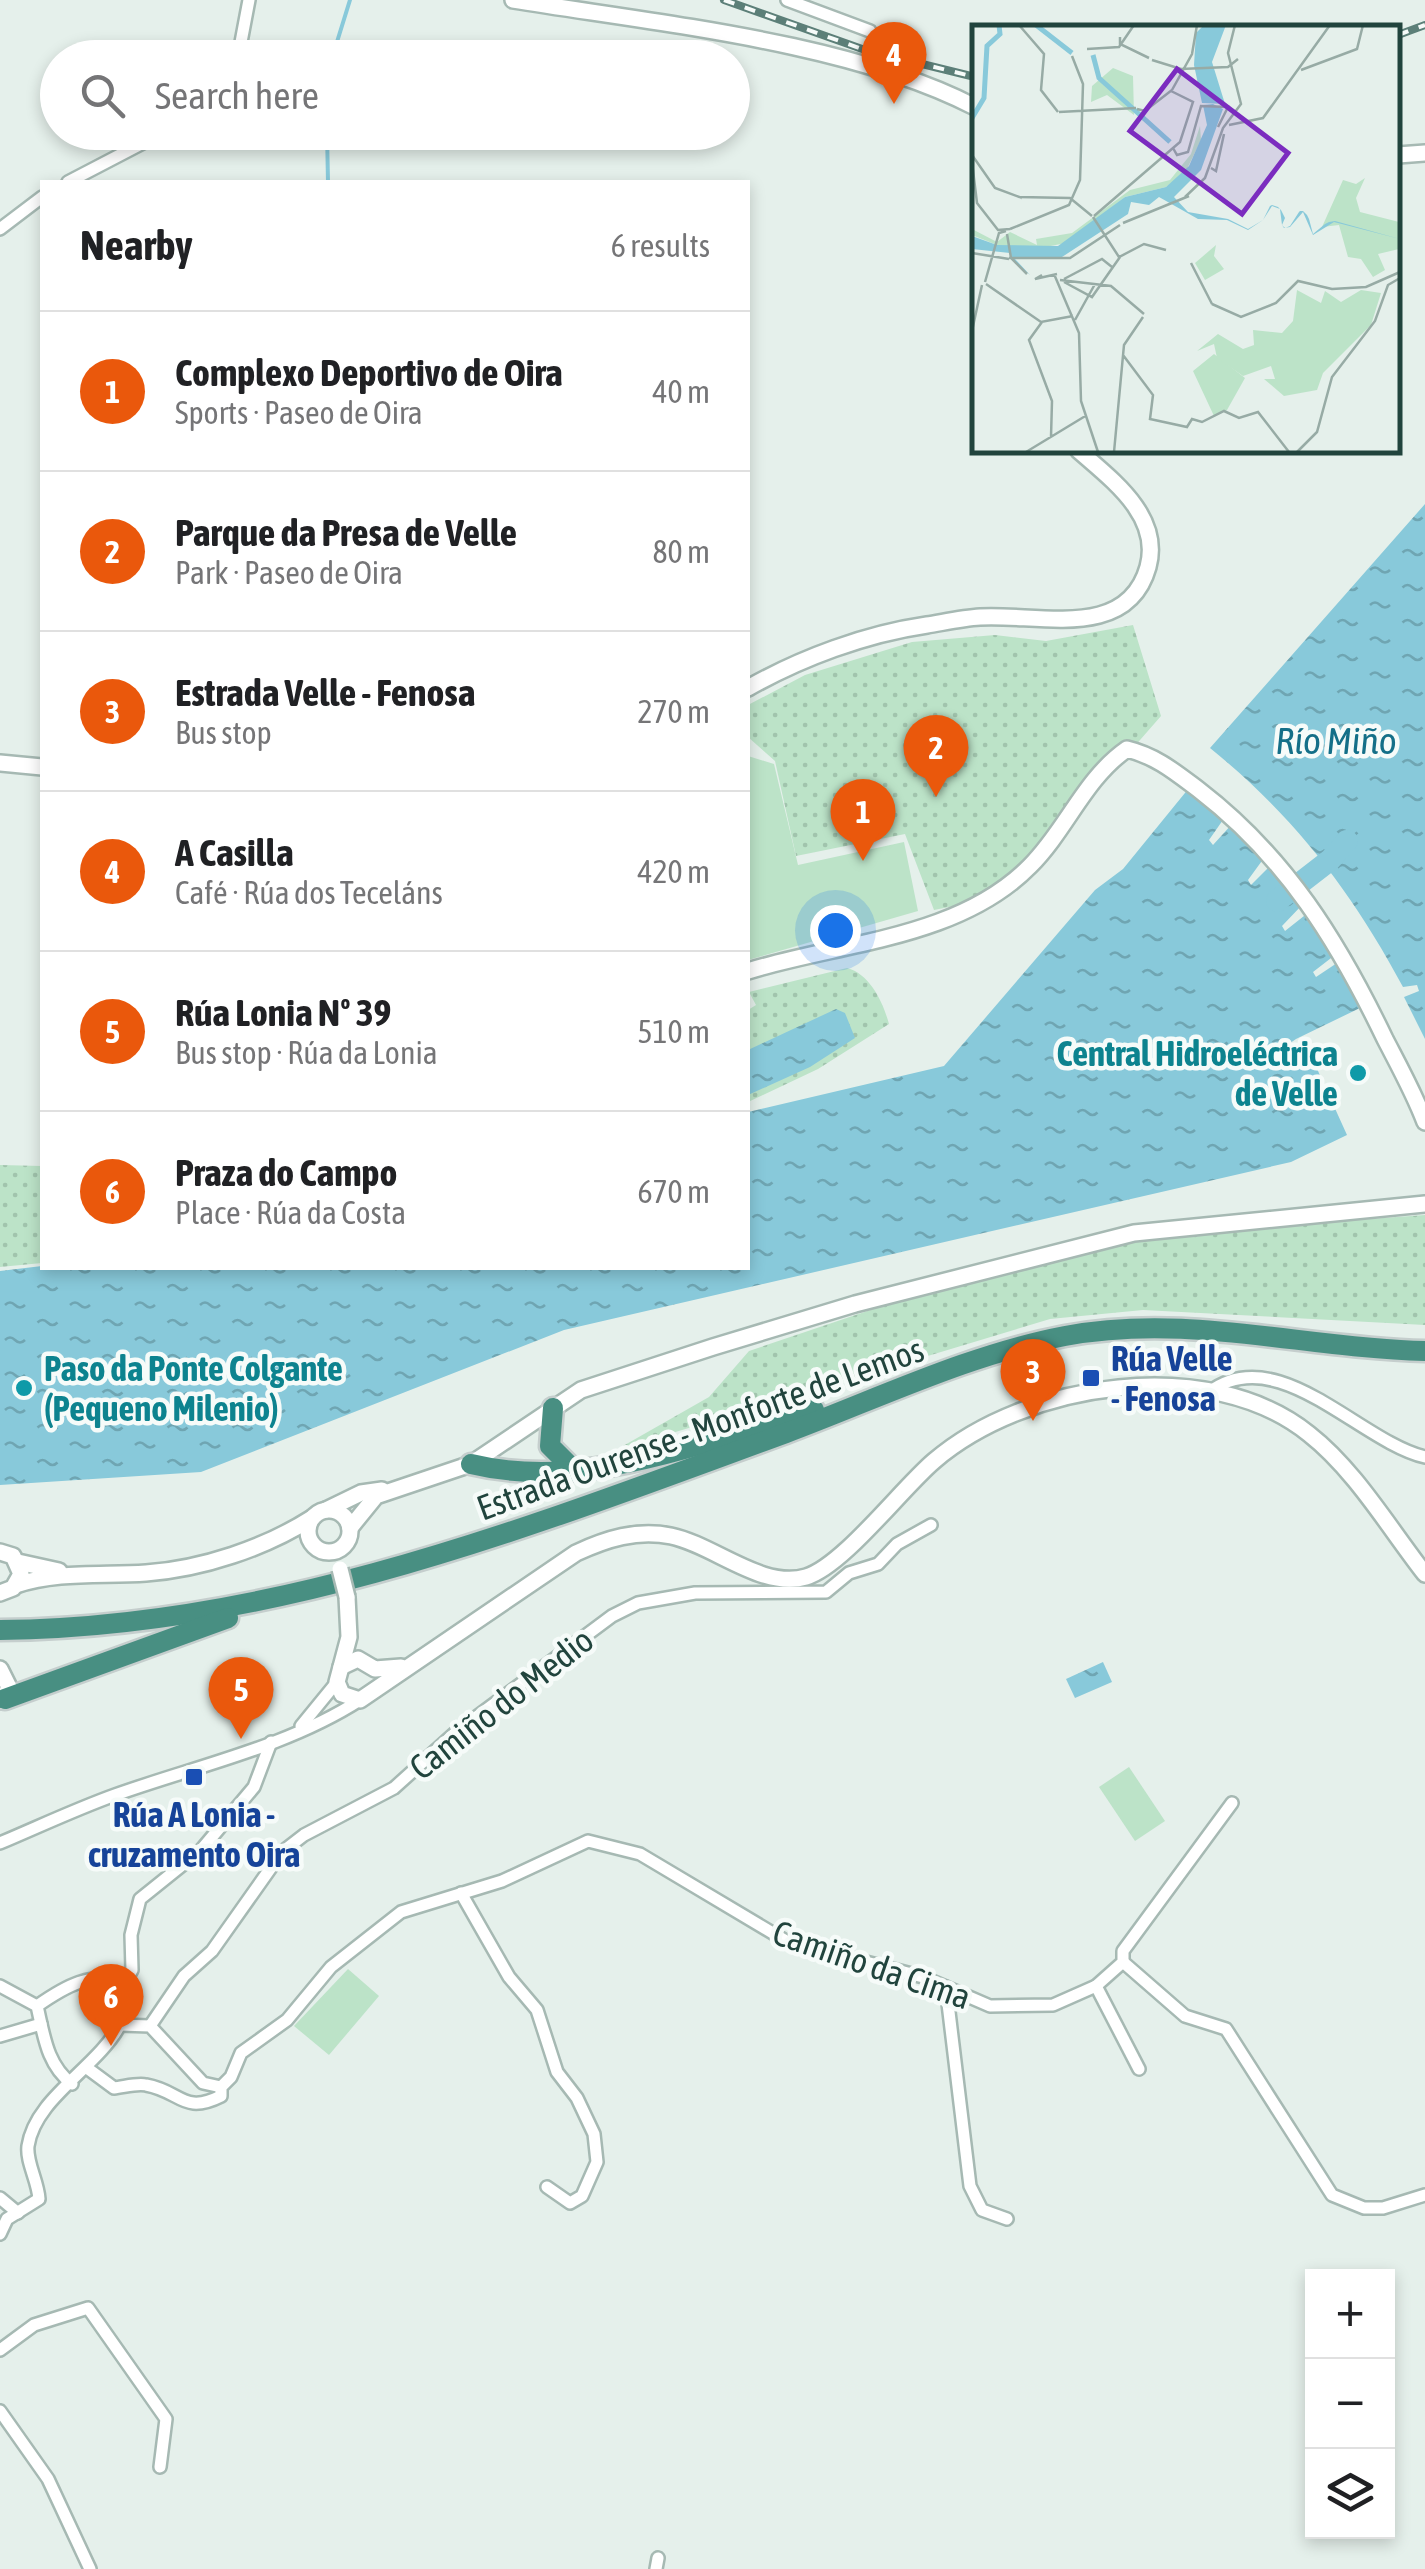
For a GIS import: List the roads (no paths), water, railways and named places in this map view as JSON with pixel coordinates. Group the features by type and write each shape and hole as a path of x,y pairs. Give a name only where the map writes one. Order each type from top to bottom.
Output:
{"highway":[{"name":"Estrada Ourense - Monforte de Lemos","path":"2,1630 137,1621 297,1594 394,1570 574,1511 964,1367 1063,1336 1176,1326 1425,1351"},
{"path":"471,1464 573,1468 639,1462 964,1367"},
{"path":"552,1408 550,1446 573,1468"},
{"path":"2,1702 297,1594"}],"street":[{"path":"241,40 249,0"},
{"path":"513,0 733,40"},
{"path":"787,0 870,30"},
{"path":"750,43 854,63 972,106"},
{"path":"72,180 129,150"},
{"path":"1400,155 1425,153"},
{"path":"0,229 40,199"},
{"path":"750,687 794,662 921,626 983,616 1075,620 1122,607 1144,579 1152,553 1148,526 1122,489 1080,452"},
{"path":"750,971 945,922 1030,866 1100,768 1127,749 1152,755 1186,780 1279,862 1322,918 1424,1116"},
{"path":"0,763 40,767"},
{"path":"367,1696 372,1666 357,1638 340,1569 348,1536 366,1504 396,1489 471,1464 581,1390 855,1304 1134,1233 1425,1204"},
{"path":"1208,1393 1237,1377 1269,1380 1316,1396 1407,1453 1425,1458"},
{"path":"0,1843 111,1796 325,1720 367,1696 576,1553 623,1536 672,1536 800,1586 837,1556 936,1459 988,1425 1098,1388 1140,1386 1208,1393 1269,1410 1310,1434 1425,1574"},
{"path":"9,1590 83,1575 166,1571 256,1546 361,1493 396,1489"},
{"path":"340,1569 317,1546 308,1529 319,1514 339,1512 348,1536"},
{"name":"Camiño do Medio","path":"150,2026 184,1976 212,1950 282,1852 304,1835 394,1788 456,1733 612,1616 638,1603 695,1593 800,1586 826,1592 849,1573 878,1564 898,1544 931,1525"},
{"path":"256,1546 317,1546 348,1536"},
{"path":"0,1552 18,1562 83,1575"},
{"path":"0,1605 18,1562"},
{"path":"298,1729 314,1714 339,1674 349,1637 347,1597"},
{"path":"339,1674 358,1659 372,1666 415,1663"},
{"path":"0,1669 8,1681 2,1702"},
{"path":"339,1674 342,1694 367,1696"},
{"path":"0,2234 7,2219 39,2198 38,2180 27,2151 34,2122 107,2048 120,2025 118,1994 132,1970 131,1935 140,1899 201,1850 254,1787 271,1742"},
{"name":"Camiño da Cima","path":"221,2087 231,2077 241,2052 287,2020 331,1967 401,1912 502,1881 588,1841 640,1854 786,1941 923,1977 990,2006 1053,2005 1096,1986 1123,1962 1122,1950 1232,1803"},
{"path":"460,1893 509,1977 537,2010 556,2072 577,2098 594,2134 597,2162 582,2196 570,2203 547,2186"},
{"path":"1123,1962 1186,2016 1226,2029 1332,2195 1364,2208 1383,2208 1425,2196"},
{"path":"37,2006 70,1983 105,1976 126,1980"},
{"path":"0,1986 37,2006 58,2073 72,2084"},
{"path":"1096,1986 1139,2069"},
{"path":"946,1987 970,2186 982,2210 1007,2219"},
{"path":"0,2036 41,2024"},
{"path":"87,2068 114,2088 144,2084 188,2105 221,2096 221,2087 203,2083 150,2026 120,2025"},
{"path":"0,2198 18,2213"},
{"path":"0,2350 34,2325 88,2308 166,2419 160,2467"},
{"path":"0,2411 48,2478 90,2569"}],"water":[{"name":"Río Miño","path":"1425,504 1425,1039 1404,997 1419,991 1417,985 1403,987 1363,919 1319,857 1268,801 1210,748"},
{"name":"Río Miño","path":"1189,788 1225,817 1209,840 1213,845 1232,824 1264,858 1248,880 1251,885 1272,864 1303,904 1282,926 1285,931 1309,912 1335,955 1313,972 1316,977 1340,961 1362,1007 1296,1039 1249,1071 1309,1051 1347,1135 1291,1162 564,1330 201,1472 0,1485 0,1271 40,1266 40,1270 750,1270 750,1112 944,1066 1095,890 1123,869"},
{"path":"836,1009 845,1013 855,1038 810,1067 750,1094 750,1049"},
{"path":"1103,1662 1112,1682 1075,1698 1066,1679"}],"waterway":[{"path":"338,40 350,0"},
{"path":"327,150 328,180"},
{"name":"Río Miño","path":"1277,901 1330,860 1347,841"}],"railway":[{"path":"724,0 865,50 972,76"},
{"path":"1400,34 1425,25"}],"place":[{"name":"A Casilla","path":"894,104"},
{"name":"Parque da Presa de Velle","path":"936,797"},
{"name":"Complexo Deportivo de Oira","path":"863,861"},
{"name":"Central Hidroeléctrica de Velle","path":"1358,1073"},
{"name":"Rúa Velle - Fenosa","path":"1091,1378"},
{"name":"Paso da Ponte Colgante (Pequeno Milenio)","path":"24,1388"},
{"name":"Estrada Velle - Fenosa","path":"1033,1421"},
{"name":"Rúa Lonia Nº 39","path":"241,1739"},
{"name":"Rúa A Lonia - cruzamento Oira","path":"194,1777"},
{"name":"Praza do Campo","path":"111,2046"}]}
